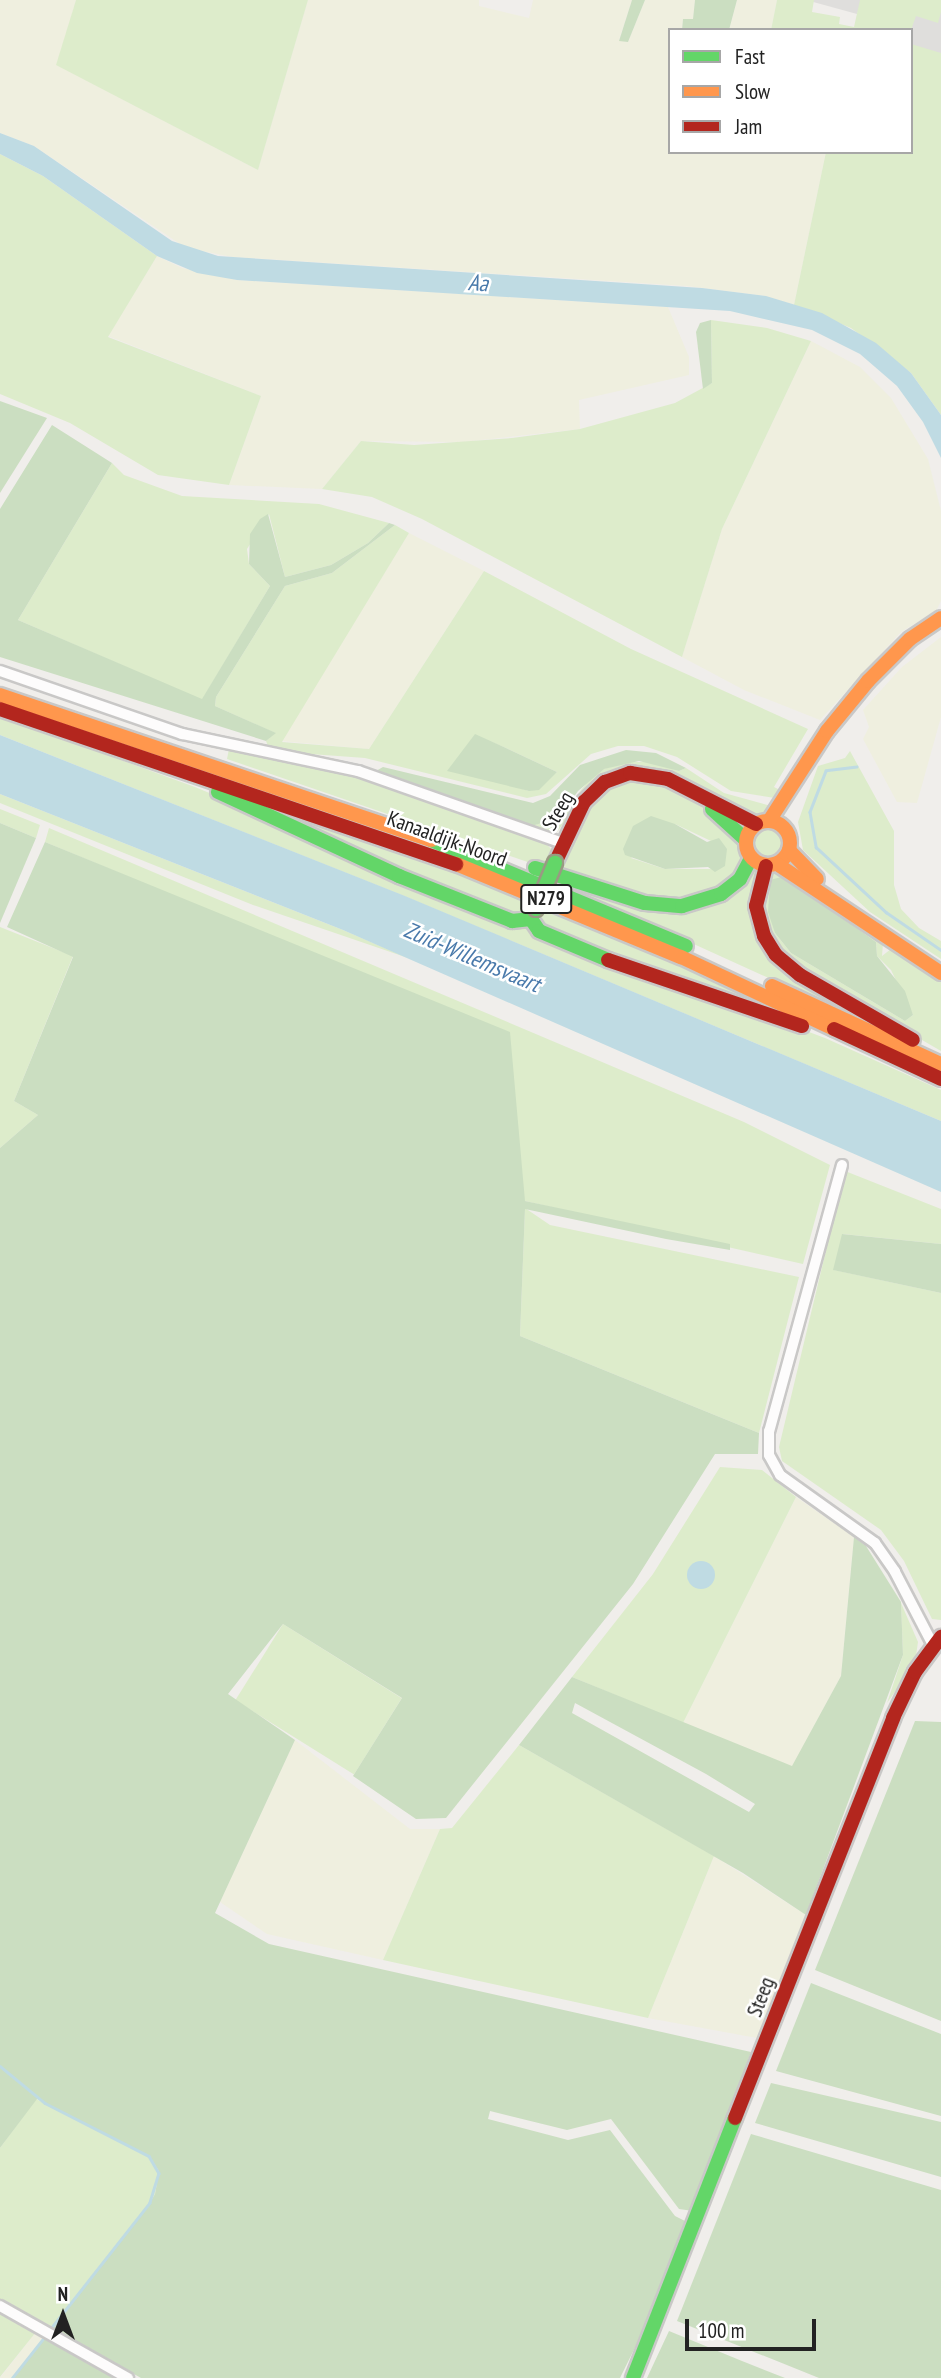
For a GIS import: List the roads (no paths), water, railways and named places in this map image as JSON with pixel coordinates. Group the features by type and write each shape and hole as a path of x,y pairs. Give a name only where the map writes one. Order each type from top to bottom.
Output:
{"main road":[{"path":"829,894 751,858 746,840 801,776 827,731 868,681 910,639 941,618"},
{"name":"Kanaaldijk-Noord","path":"0,695 438,842 613,912 941,1064"},
{"name":"Kanaaldijk-Noord","path":"0,709 515,886 670,952 934,1076"},
{"name":"N279","path":"152,760 399,876 512,921 534,914 539,931 612,961 786,1019 934,1076"},
{"name":"Steeg","path":"534,914 563,842 584,803 619,776 659,775 699,796 763,823"},
{"path":"801,776 785,829 789,850 829,894 876,933 941,973"},
{"name":"Steeg","path":"699,796 746,840"},
{"path":"763,823 785,829"},
{"name":"N279","path":"438,842 466,846 581,884 671,906 697,904 721,894 740,879 751,858"},
{"path":"789,850 771,865 758,884 756,906 764,936 776,955 800,975 941,1055"},
{"name":"Steeg","path":"633,2378 893,1718 937,1641"}],"street":[{"name":"Kanaaldijk-Noord","path":"0,671 193,737 358,771 563,842"},
{"path":"842,1165 769,1431 769,1455 780,1475 875,1543 937,1641"},
{"path":"0,2306 128,2378"}],"water":[{"name":"Aa","path":"0,133 34,146 172,241 218,256 702,288 766,296 822,313 876,343 911,373 941,415 941,458 923,422 897,386 860,354 812,330 730,311 237,280 197,273 157,256 43,176 0,154"},
{"name":"Zuid-Willemsvaart","path":"0,735 405,896 941,1121 941,1192 343,930 0,794"},
{"path":"701,1561 711,1565 715,1575 711,1585 701,1589 691,1585 687,1575 691,1565"}],"waterway":[{"path":"857,767 826,771 810,812 816,847 886,912 941,950"},
{"path":"0,2066 45,2103 149,2156 159,2173 150,2203 51,2329"},
{"path":"12,2378 46,2335"}]}
